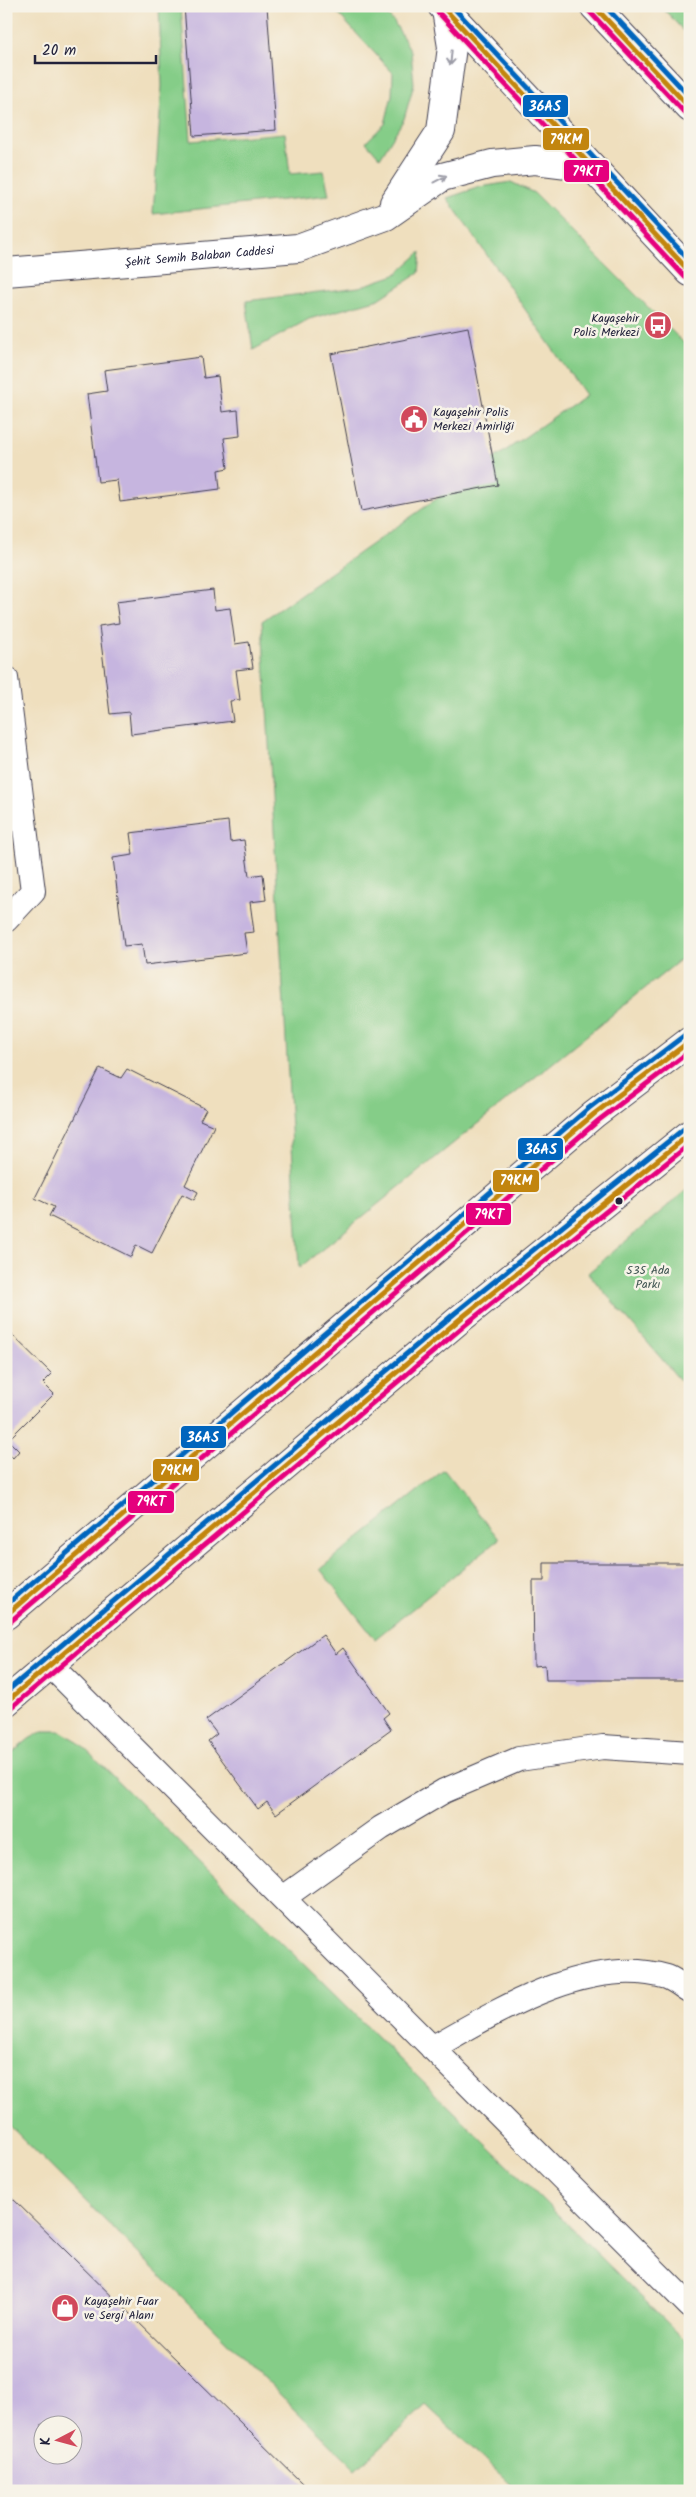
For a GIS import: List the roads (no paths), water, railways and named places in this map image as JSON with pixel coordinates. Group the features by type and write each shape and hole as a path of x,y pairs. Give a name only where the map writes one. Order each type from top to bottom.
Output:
{"street":[{"path":"594,6 690,108"},
{"path":"444,8 690,272"},
{"path":"386,216 442,131 452,47 444,8"},
{"name":"Şehit Semih Balaban Caddesi","path":"6,272 298,248 386,216 442,177 492,164 535,160 592,167"},
{"path":"6,1615 586,1121 690,1040"},
{"path":"6,1702 460,1319 690,1134"}],"lane":[{"path":"6,678 33,891 6,920"},
{"path":"50,1665 690,2306"},
{"path":"283,1898 381,1828 428,1800 444,1791 519,1759 603,1747 690,1753"},
{"path":"432,2048 486,2018 543,1991 587,1978 626,1972 668,1978 690,1991"}],"place":[{"name":"Kayaşehir Polis Merkezi","path":"658,325"},
{"name":"Kayaşehir Polis Merkezi Amirliği","path":"414,419"},
{"name":"Kayaşehir Fuar ve Sergi Alanı","path":"65,2308"}],"park label":[{"name":"535 Ada Parkı","path":"648,1277"}]}
